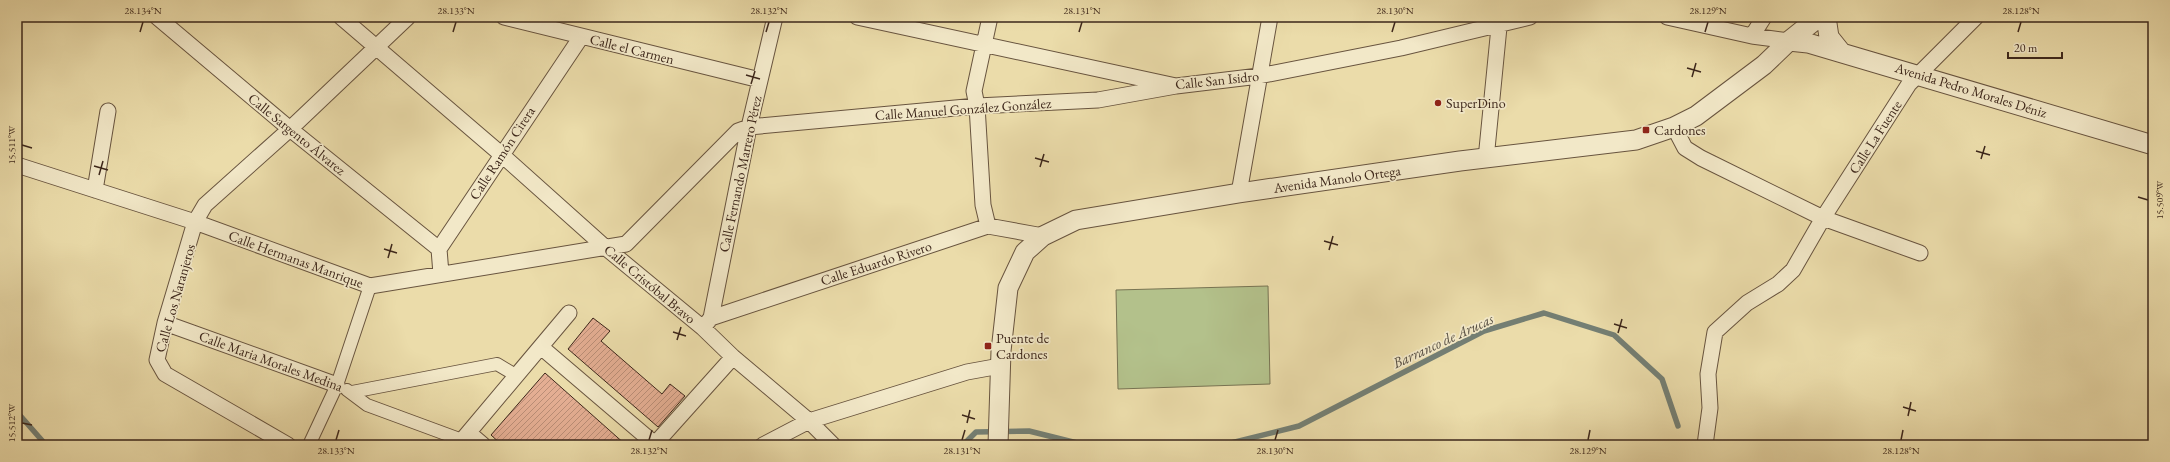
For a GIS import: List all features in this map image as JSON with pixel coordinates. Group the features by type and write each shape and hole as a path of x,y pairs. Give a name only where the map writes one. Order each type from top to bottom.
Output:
{"street":[{"name":"Calle Sargento Álvarez","path":"157,17 290,129 439,249"},
{"name":"Calle Cristóbal Bravo","path":"341,17 502,155 606,248 707,323 733,357 809,421 833,445"},
{"name":"Calle Los Naranjeros","path":"288,445 165,374 157,360 165,323 195,222 205,205 290,129 408,17"},
{"name":"Calle el Carmen","path":"504,17 580,37 760,80"},
{"name":"Calle Fernando Marrero Pérez","path":"707,323 774,17"},
{"name":"Calle San Isidro","path":"857,17 1176,86 1259,76 1401,48 1500,21 1530,17"},
{"path":"988,226 983,205 977,106 974,91 990,17"},
{"path":"1239,193 1270,17"},
{"path":"1667,17 1752,36 1789,41"},
{"path":"1752,36 1764,17"},
{"name":"Avenida Manolo Ortega","path":"998,445 1000,366 1008,288 1025,252 1043,236 1076,220 1239,193 1636,140 1674,127 1702,112 1764,65 1789,41 1818,17"},
{"path":"1826,17 1829,37 1841,52"},
{"name":"Calle La Fuente","path":"1705,445 1710,408 1708,374 1716,332 1747,303 1778,284 1792,270 1823,218 1909,84 1920,75 1976,17"},
{"path":"1486,159 1500,21"},
{"name":"Calle Ramón Cirera","path":"439,249 502,155 506,146 580,37"},
{"name":"Avenida Pedro Morales Déniz","path":"1789,41 1808,42 2153,145"},
{"name":"Calle Manuel González González","path":"749,126 977,106 1098,100 1176,86"},
{"path":"95,190 108,111"},
{"name":"Calle Hermanas Manrique","path":"17,165 195,222 370,286 626,244 738,131 749,126"},
{"path":"1674,127 1685,148 1695,155 1823,218 1920,253"},
{"name":"Calle Eduardo Rivero","path":"707,323 988,226 1043,236"},
{"path":"439,249 441,274"},
{"path":"309,445 337,385 370,286"},
{"path":"483,445 463,439 569,314"},
{"name":"Calle Maria Morales Medina","path":"165,323 337,385 352,392 367,405 463,439"},
{"path":"541,347 655,445 733,357"},
{"path":"352,392 497,364 517,376"},
{"path":"763,445 809,421 967,372 1000,366"}],"green space":[{"path":"1268,286 1270,384 1118,389 1116,290"}],"building":[{"path":"593,318 610,331 601,341 662,394 670,384 685,396 658,427 568,349"},
{"path":"545,373 626,445 502,445 491,435"}],"waterway":[{"name":"Barranco de Arucas","path":"1223,445 1299,426 1484,331 1544,313 1614,335 1662,379 1678,426"},
{"name":"Barranco de Arucas","path":"17,412 46,445"},
{"name":"Barranco de Arucas","path":"963,445 976,432 1029,431 1085,445"}],"place":[{"name":"SuperDino","path":"1438,103"},
{"name":"Cardones","path":"1646,130"},
{"name":"Puente de Cardones","path":"988,346"}]}
